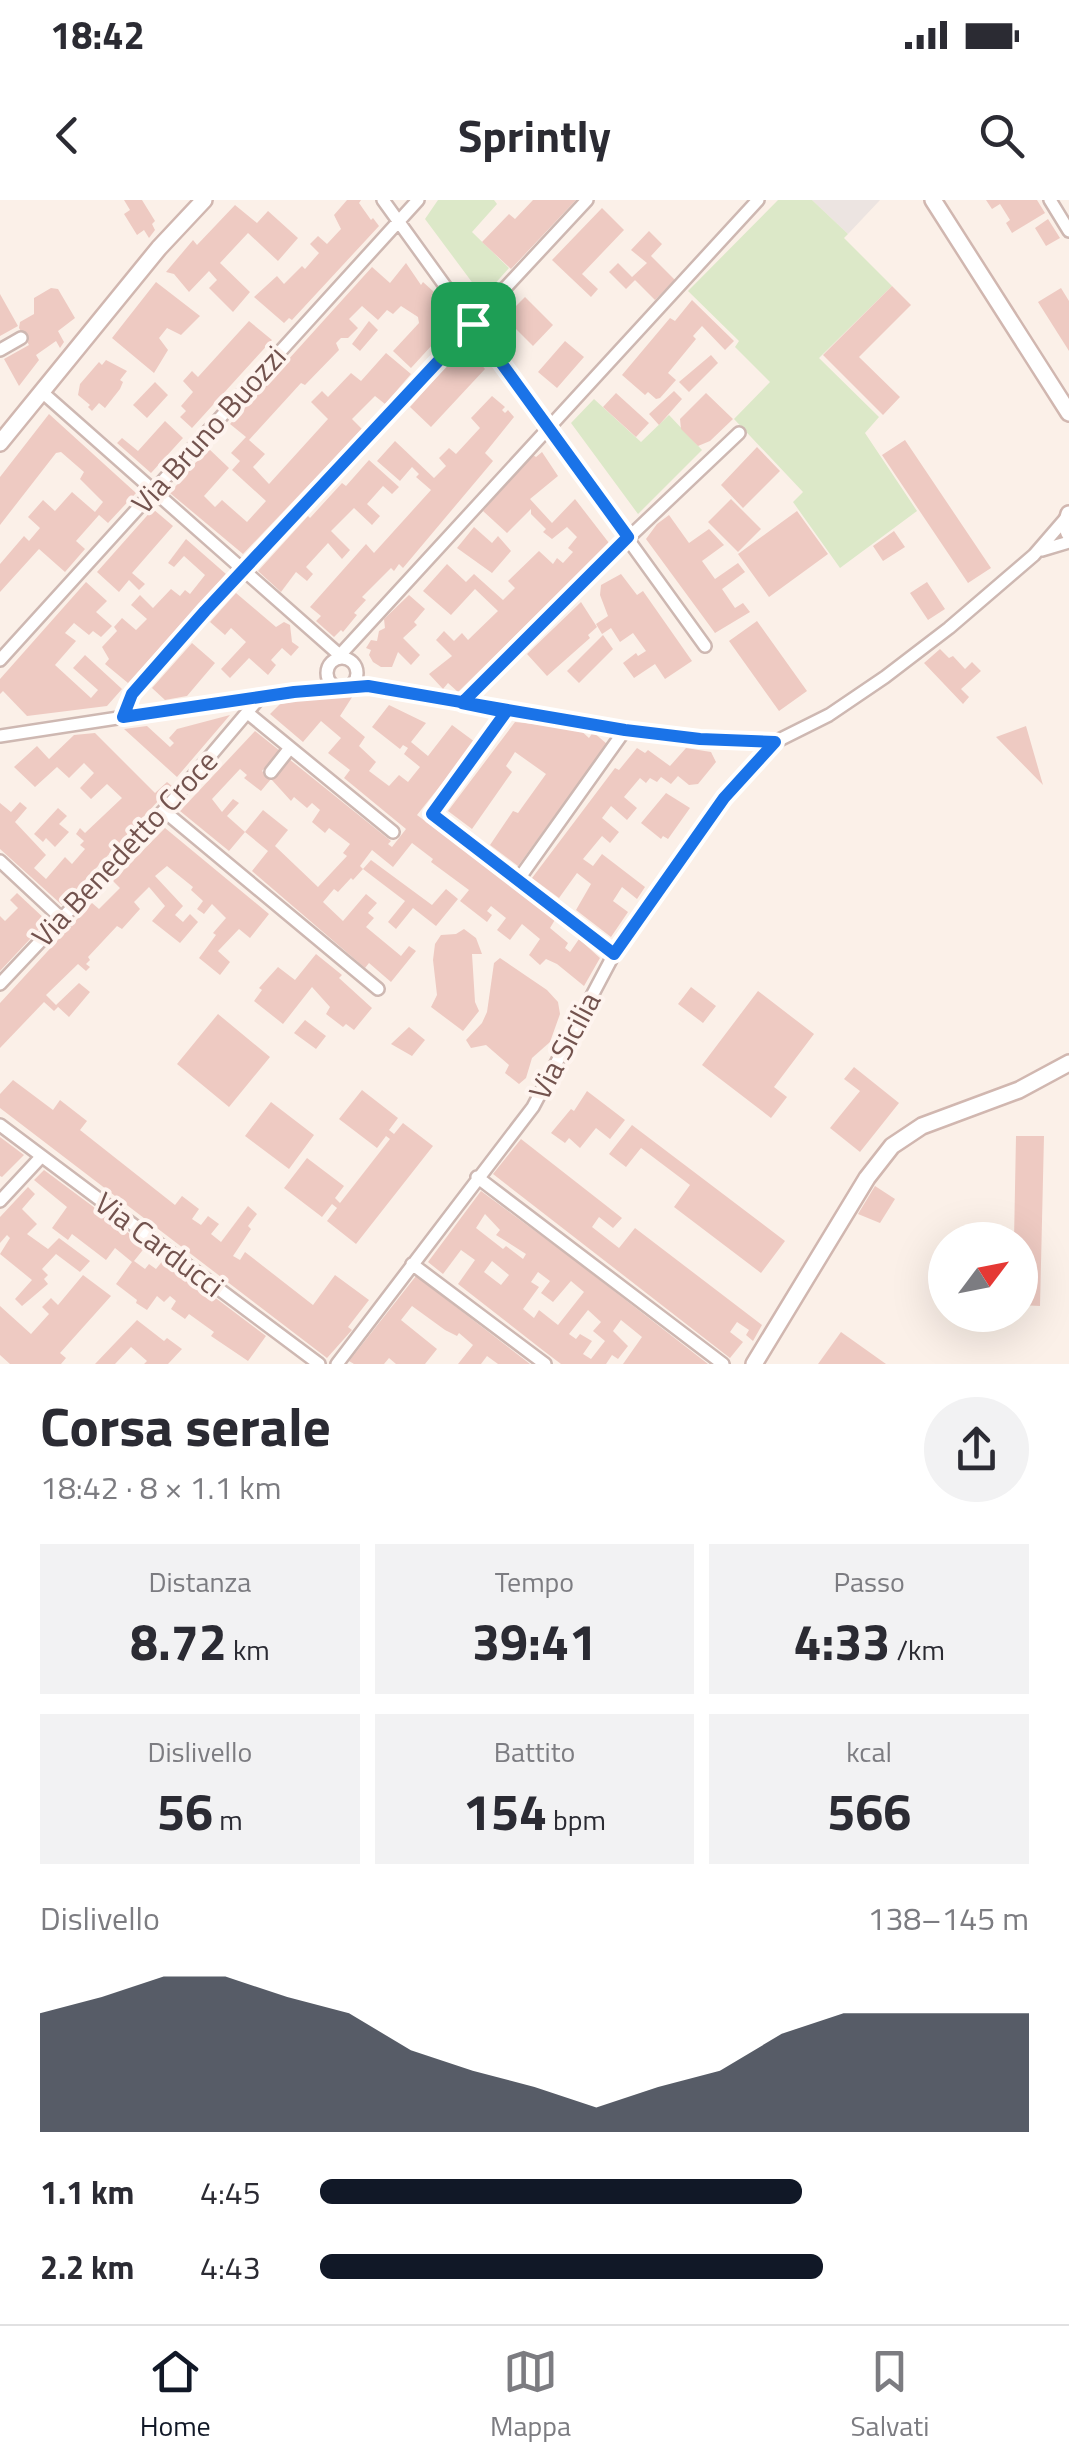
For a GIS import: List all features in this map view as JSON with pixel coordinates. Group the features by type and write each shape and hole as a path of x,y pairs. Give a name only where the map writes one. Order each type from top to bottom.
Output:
{"street":[{"path":"0,443 204,200"},
{"path":"383,200 705,646"},
{"name":"Via Bruno Buozzi","path":"0,660 418,200"},
{"path":"123,717 132,694 587,200"},
{"path":"345,658 354,639 758,200"},
{"path":"933,200 1068,410"},
{"path":"1050,200 1069,231"},
{"path":"0,350 21,338"},
{"path":"42,392 386,690"},
{"path":"462,703 628,537 739,433"},
{"name":"Via Sicilia","path":"336,1364 533,1107 614,954 724,798 775,742 829,715 886,677 1034,555 1068,522"},
{"name":"Via Sicilia","path":"1034,555 1069,542"},
{"path":"294,692 320,679 334,660 345,658"},
{"path":"345,658 357,676 345,688"},
{"path":"328,667 329,682 345,688"},
{"path":"0,736 262,696 368,686 625,730 775,742"},
{"name":"Via Benedetto Croce","path":"0,984 164,811 262,696"},
{"path":"506,712 432,814 614,954"},
{"path":"249,714 393,832"},
{"path":"518,880 625,730"},
{"path":"270,772 290,748"},
{"path":"164,811 378,989"},
{"path":"0,861 61,918"},
{"path":"754,1364 867,1178 892,1146 922,1126 1019,1090 1069,1064"},
{"name":"Via Carducci","path":"0,1125 319,1364"},
{"path":"0,1201 40,1157"},
{"path":"477,1177 724,1364"},
{"path":"412,1264 546,1364"}],"shaded area":[{"path":"812,200 880,200 848,234"}],"green space":[{"path":"438,200 494,200 497,204 472,232 509,268 483,297 425,219"},
{"path":"778,200 812,200 848,234 844,238 892,286 819,358 879,417 865,433 917,511 840,568 793,502 803,492 734,419 770,382 735,347 739,341 688,291"},
{"path":"594,399 641,442 669,415 702,450 638,514 571,423"}],"building":[{"path":"124,200 142,200 155,221 149,238 144,230 137,235 124,214 130,210"},
{"path":"347,200 361,200 359,203 379,226 292,320 284,323 254,297 277,276 284,284 302,266 305,269 319,253 310,244 318,236 327,244 341,229 334,215"},
{"path":"533,200 576,200 511,269 482,242 509,214 515,219"},
{"path":"986,200 1037,200 1045,213 1012,233 1006,223 1010,220 1000,204 992,209"},
{"path":"235,205 257,223 268,211 298,238 278,261 248,233 220,263 250,292 233,312 209,288 217,280 209,271 189,292 174,274 166,272 193,240 197,245"},
{"path":"602,208 624,230 582,274 598,289 591,297 552,260"},
{"path":"1048,219 1060,238 1046,246 1035,228"},
{"path":"649,231 662,244 651,256 675,280 655,300 632,277 647,263 631,250"},
{"path":"406,263 421,285 423,282 445,302 441,307 447,318 444,332 411,368 393,351 419,323 418,317 401,306 393,314 387,310 378,320 362,306 349,319 358,328 336,343 339,350 305,385 301,383 249,440 265,454 253,467 269,484 328,419 311,402 322,391 328,397 351,373 361,381 386,353 411,374 385,404 375,396 352,419 362,429 243,554 170,493 208,448 229,468 204,496 215,507 222,500 247,522 266,501 232,470 240,461 231,453 246,437 230,424 372,267 390,283"},
{"path":"618,263 635,280 626,289 609,272"},
{"path":"156,282 200,316 181,335 167,328 159,338 168,350 154,373 112,338"},
{"path":"892,286 911,305 859,357 900,397 883,415 823,355"},
{"path":"51,288 58,289 75,318 58,331 64,342 60,348 56,341 36,355 39,360 19,386 4,359 29,345 19,328 20,322 34,314 34,298"},
{"path":"1061,288 1069,301 1069,351 1038,302"},
{"path":"0,294 18,326 0,336"},
{"path":"525,297 553,325 533,346 514,327 510,332 500,322"},
{"path":"692,300 734,341 725,350 702,326 668,373 676,380 660,398 648,392 645,395 622,375 670,318 675,321"},
{"path":"249,321 272,340 192,428 180,417 186,411 181,406 193,392 183,381 192,371 198,377"},
{"path":"369,321 378,330 360,351 352,344"},
{"path":"565,341 584,357 557,388 538,372"},
{"path":"465,345 485,369 431,427 410,407"},
{"path":"711,355 718,363 689,392 679,382"},
{"path":"106,360 127,371 120,380 120,389 105,408 99,403 92,411 78,395 80,384 99,362 102,365"},
{"path":"155,382 168,395 147,418 133,405"},
{"path":"674,391 682,399 659,425 649,414"},
{"path":"616,393 649,423 636,437 603,407"},
{"path":"706,393 733,419 710,441 698,446 681,429 680,419"},
{"path":"492,396 505,407 505,413 508,410 514,417 485,453 493,461 403,568 399,564 394,571 391,568 362,597 366,600 354,613 357,615 334,637 316,621 321,616 310,607 366,544 374,553 431,490 416,477 419,474 412,467 400,481 377,461 395,441 434,478 446,466 439,458 449,448 456,454 480,428 471,418"},
{"path":"49,414 136,493 108,523 99,515 76,541 85,549 65,572 39,549 0,592 0,564 24,536 29,541 40,528 28,517 43,500 55,511 72,492 95,512 103,502 80,479 84,472 61,452 56,453 0,525 0,477"},
{"path":"165,421 183,438 151,473 117,443 122,438 138,451"},
{"path":"905,440 991,568 968,583 882,455"},
{"path":"757,447 780,471 743,508 721,485"},
{"path":"542,452 558,476 530,499 552,523 575,499 609,543 458,692 448,683 443,689 429,674 452,656 436,640 444,631 454,641 462,633 468,640 498,611 475,589 451,615 423,591 447,564 466,582 474,574 503,600 515,588 508,581 539,551 553,564 557,558 563,563 573,552 568,548 577,537 567,527 552,539 543,532 546,529 531,509 507,533 483,511 533,455"},
{"path":"369,460 399,487 392,494 383,486 367,504 380,516 372,525 354,508 331,531 350,550 342,559 328,543 306,567 313,574 307,581 296,572 281,592 258,571 308,516 342,483 346,486"},
{"path":"731,499 761,529 738,552 708,522"},
{"path":"153,509 173,526 132,573 145,584 139,590 129,580 119,592 97,572"},
{"path":"797,511 828,554 769,597 738,554"},
{"path":"669,515 689,543 709,529 724,545 702,561 715,579 738,563 745,572 722,589 735,608 743,603 750,612 715,633 646,539"},
{"path":"474,527 492,543 498,536 511,551 492,573 457,548"},
{"path":"894,531 905,547 883,561 873,546"},
{"path":"186,539 226,574 128,683 105,664 109,659 102,647 117,631 114,627 122,618 136,630 147,619 131,605 140,595 153,608 171,589 180,596 185,590 190,594 205,575 184,556 174,567 168,563"},
{"path":"621,574 637,595 643,591 692,661 665,679 655,664 634,678 623,663 646,651 633,633 620,642 611,628 602,634 596,624 608,616 600,595 601,585"},
{"path":"86,582 107,601 96,612 112,626 101,637 93,631 89,635 74,623 65,633 76,641 55,665 91,698 98,690 73,668 85,655 122,689 107,706 27,716 3,691 0,694 0,679"},
{"path":"927,582 945,609 928,620 910,593"},
{"path":"236,593 276,627 284,622 290,625 292,642 299,647 291,656 282,648 271,660 276,665 268,675 249,658 230,678 221,669 246,642 231,628 225,635 210,622"},
{"path":"409,595 425,609 414,622 417,625 403,638 420,655 411,665 398,652 392,667 381,667 373,662 371,650 366,648 371,640 377,641 379,631 385,628 384,619"},
{"path":"581,602 597,627 547,676 527,654"},
{"path":"757,621 807,691 779,711 729,641"},
{"path":"603,635 613,649 579,683 567,671"},
{"path":"192,643 215,663 187,696 165,700 152,688"},
{"path":"940,649 965,669 972,662 981,671 961,689 969,697 963,704 924,663"},
{"path":"356,691 340,716 365,737 359,746 376,762 369,771 389,786 399,775 408,782 420,767 404,754 408,748 403,745 400,749 372,727 389,705 426,723 411,742 428,756 452,725 475,742 417,815 556,918 550,928 568,943 565,948 570,952 579,939 600,958 584,986 557,964 546,959 540,965 529,955 540,939 522,924 510,940 497,930 506,918 491,906 487,911 492,915 487,922 460,901 469,890 412,843 393,867 372,850 353,880 338,892 334,889 323,902 343,921 366,894 377,903 368,913 374,918 366,927 401,956 409,946 416,951 391,982 369,963 365,968 252,871 268,851 245,832 263,810 288,830 275,846 318,887 347,856 343,853 350,844 329,828 325,833 312,822 320,810 312,803 307,808 294,797 291,801 271,779 289,759 391,841 388,844 392,847 406,829 344,778 350,770 328,753 341,738 321,721 303,742 270,714 280,704"},
{"path":"230,715 177,777 124,729 147,726 170,747 174,743 169,738 177,729"},
{"path":"515,722 579,729 589,738 593,732 607,744 518,866 490,845 546,774 515,752 506,766 512,772 472,829 448,811"},
{"path":"1026,726 1043,785 996,737"},
{"path":"255,731 280,751 262,771 271,779 261,791 244,778 247,775 240,769 212,799 222,812 233,799 239,803 227,816 245,832 229,851 180,811"},
{"path":"95,733 155,793 167,782 172,786 62,905 0,849 0,803 11,812 20,802 27,808 15,822 46,855 34,868 46,879 65,857 72,864 85,849 80,845 84,841 76,834 80,828 85,833 122,798 107,784 91,799 80,788 94,773 84,763 69,778 57,767 35,787 14,767 37,746 49,759 74,735"},
{"path":"637,748 645,753 648,750 670,766 686,748 711,752 716,762 698,784 689,785 678,776 671,784 661,777 657,782 650,778 646,783 640,778 624,797 637,808 627,820 611,806 602,818 619,832 610,843 602,836 583,859 593,866 602,854 645,887 637,899 622,887 613,901 628,912 611,937 576,910 591,884 577,873 559,898 532,878 615,768 619,770"},
{"path":"666,793 690,808 668,839 661,839 641,823"},
{"path":"58,808 67,816 59,824 69,832 55,847 34,834"},
{"path":"165,828 269,914 250,938 239,929 218,951 230,962 220,975 199,958 226,918 212,904 204,914 197,909 203,901 191,890 193,887 167,866 155,876 183,906 175,915 183,922 190,914 198,922 180,943 152,921 165,906 149,887 134,902 140,909 122,929 117,926 88,957 86,964 90,967 86,971 78,964 46,995 58,1007 54,1011 44,1002 0,1048 0,1003 92,903 99,909 120,888 113,881"},
{"path":"371,860 432,905 446,889 458,899 436,926 413,908 396,929 388,922 405,901 363,869"},
{"path":"17,893 47,921 0,971 0,916 5,921 18,908 10,900"},
{"path":"464,929 476,938 482,954 472,954 479,1011 463,1031 431,1007 437,995 435,944 441,935"},
{"path":"316,954 372,1008 354,1030 326,1014 330,1007 312,987 283,1024 254,1001 262,990 259,988 278,967 295,980"},
{"path":"500,958 547,990 558,1002 560,1014 550,1042 532,1058 526,1078 519,1084 505,1073 509,1065 486,1045 471,1048 466,1040 487,1012 494,963"},
{"path":"79,983 90,992 69,1017 56,1005"},
{"path":"691,987 716,1006 703,1023 678,1004"},
{"path":"758,991 814,1034 774,1087 787,1097 771,1118 702,1065"},
{"path":"218,1014 270,1057 229,1107 177,1064"},
{"path":"305,1020 326,1036 316,1049 294,1033"},
{"path":"409,1027 425,1040 412,1056 391,1044"},
{"path":"854,1067 899,1103 860,1152 830,1128 860,1091 844,1079"},
{"path":"13,1080 53,1110 60,1100 87,1121 80,1130 175,1205 182,1196 199,1209 192,1219 201,1225 208,1216 219,1224 211,1234 221,1242 248,1206 257,1214 233,1256 240,1260 245,1252 313,1305 335,1275 369,1300 348,1327 352,1330 327,1358 0,1108 0,1094"},
{"path":"362,1090 398,1118 389,1130 394,1134 403,1123 433,1146 356,1244 327,1221 337,1208 332,1204 322,1217 284,1188 307,1158 344,1186 335,1198 340,1203 390,1139 386,1136 377,1148 339,1119"},
{"path":"587,1091 625,1120 610,1139 596,1128 580,1148 569,1138 565,1143 551,1133 571,1109 574,1111"},
{"path":"271,1102 314,1135 289,1169 245,1136"},
{"path":"632,1125 785,1241 761,1273 674,1207 690,1185 641,1148 626,1167 609,1154"},
{"path":"1016,1136 1044,1136 1040,1306 1038,1222 1014,1222"},
{"path":"0,1137 24,1155 2,1177 0,1176"},
{"path":"521,1139 622,1218 613,1228 599,1217 592,1227 619,1248 635,1228 762,1325 753,1341 746,1335 749,1330 737,1322 730,1332 743,1342 730,1358 493,1174"},
{"path":"44,1170 146,1246 134,1261 145,1269 149,1264 156,1269 164,1259 266,1336 248,1361 211,1336 214,1332 189,1314 185,1319 171,1309 176,1301 170,1296 164,1302 157,1296 147,1310 136,1303 116,1284 132,1262 115,1248 106,1260 72,1234 68,1240 52,1228 67,1207 34,1180"},
{"path":"875,1186 895,1199 880,1223 858,1214"},
{"path":"28,1187 35,1194 22,1209 37,1224 27,1234 48,1249 59,1238 90,1261 80,1272 56,1254 42,1269 48,1275 44,1279 48,1284 22,1306 15,1299 32,1280 0,1254 10,1238 7,1235 0,1243 0,1217"},
{"path":"481,1191 708,1364 623,1364 642,1337 621,1320 613,1331 628,1346 618,1359 612,1355 606,1364 561,1364 458,1284 475,1260 461,1250 443,1274 428,1262","holes":["485,1214 500,1230 496,1235 526,1254 523,1259 506,1246 503,1249 476,1228","492,1261 509,1275 501,1285 484,1272","538,1272 550,1281 541,1293 553,1302 571,1281 584,1292 558,1325 539,1310 534,1318 523,1309 539,1287 531,1282","588,1310 601,1322 593,1331 605,1341 591,1359 583,1354 592,1341 580,1334 576,1339 569,1334"]},
{"path":"83,1275 111,1296 60,1353 66,1358 61,1364 10,1364 0,1355 0,1306 31,1334 49,1314 42,1307 51,1298 58,1305"},
{"path":"416,1276 530,1364 498,1364 487,1356 481,1364 458,1364 473,1345 412,1306 401,1320 437,1349 425,1364 396,1364 389,1358 384,1364 349,1361"},
{"path":"137,1320 164,1341 167,1338 182,1349 168,1364 144,1364 147,1361 131,1347 115,1364 95,1364"},
{"path":"841,1332 886,1364 818,1364"}],"route":[{"path":"473,324 205,611 132,694 123,717 294,692 368,686 400,694 506,712 625,730 775,742 724,798 614,954 432,814 506,712 462,703 628,537 473,324"}]}
